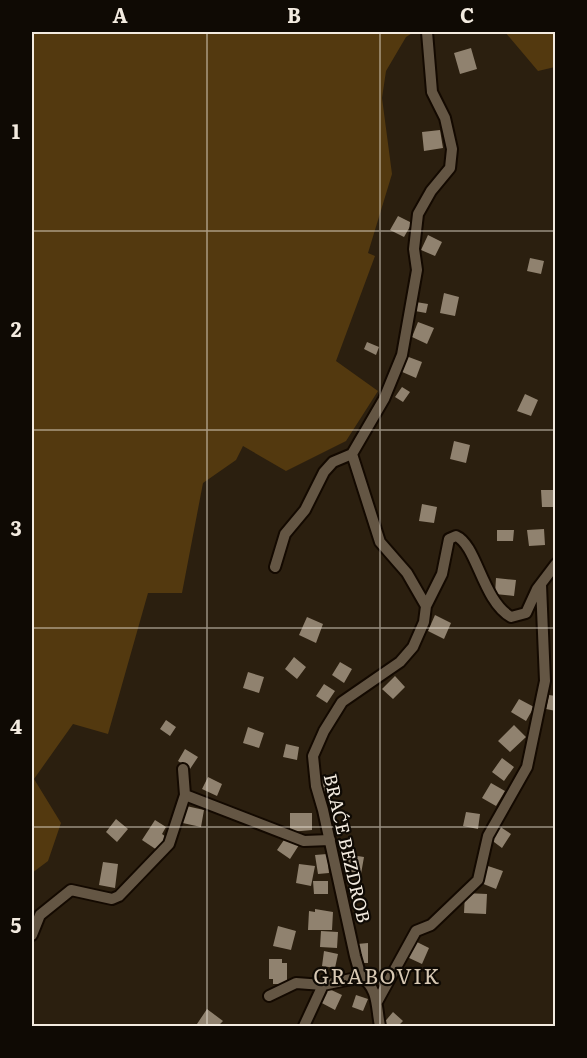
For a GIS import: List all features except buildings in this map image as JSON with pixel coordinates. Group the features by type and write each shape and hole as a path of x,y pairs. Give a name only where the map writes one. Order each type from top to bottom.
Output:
{"street":[{"path":"275,567 278,550 285,534 305,510 324,472 333,462 352,454 384,399 402,355 417,270 414,249 418,214 431,191 450,168 452,150 445,118 432,92 427,32"},
{"path":"352,454 380,542 407,573 426,606"},
{"name":"BRAĆE BEZDROB","path":"380,1026 377,1002 369,982 362,977 314,773 313,756 316,745 342,702 400,662 413,647 424,622 426,606 437,589 446,543 452,537 462,538 466,543 490,596 511,617 526,614 541,582"},
{"path":"377,1002 416,931 431,925 478,880 488,836 527,767 545,681 541,582 555,564"},
{"path":"32,934 40,915 71,890 112,899 119,896 169,844 185,795 183,770"},
{"path":"185,795 304,841 330,840"},
{"path":"269,996 296,983 324,985 362,977"},
{"path":"304,1026 324,985"}],"shaded area":[{"path":"32,32 414,32 406,37 386,71 382,98 392,174 368,253 375,256 336,361 378,391 346,441 286,471 243,446 236,460 203,483 182,593 148,593 108,734 73,724 34,779 61,823 48,861 32,873"},
{"path":"505,32 555,32 555,67 538,71"}],"district":[{"name":"GRABOVIK","path":"377,974"}]}
